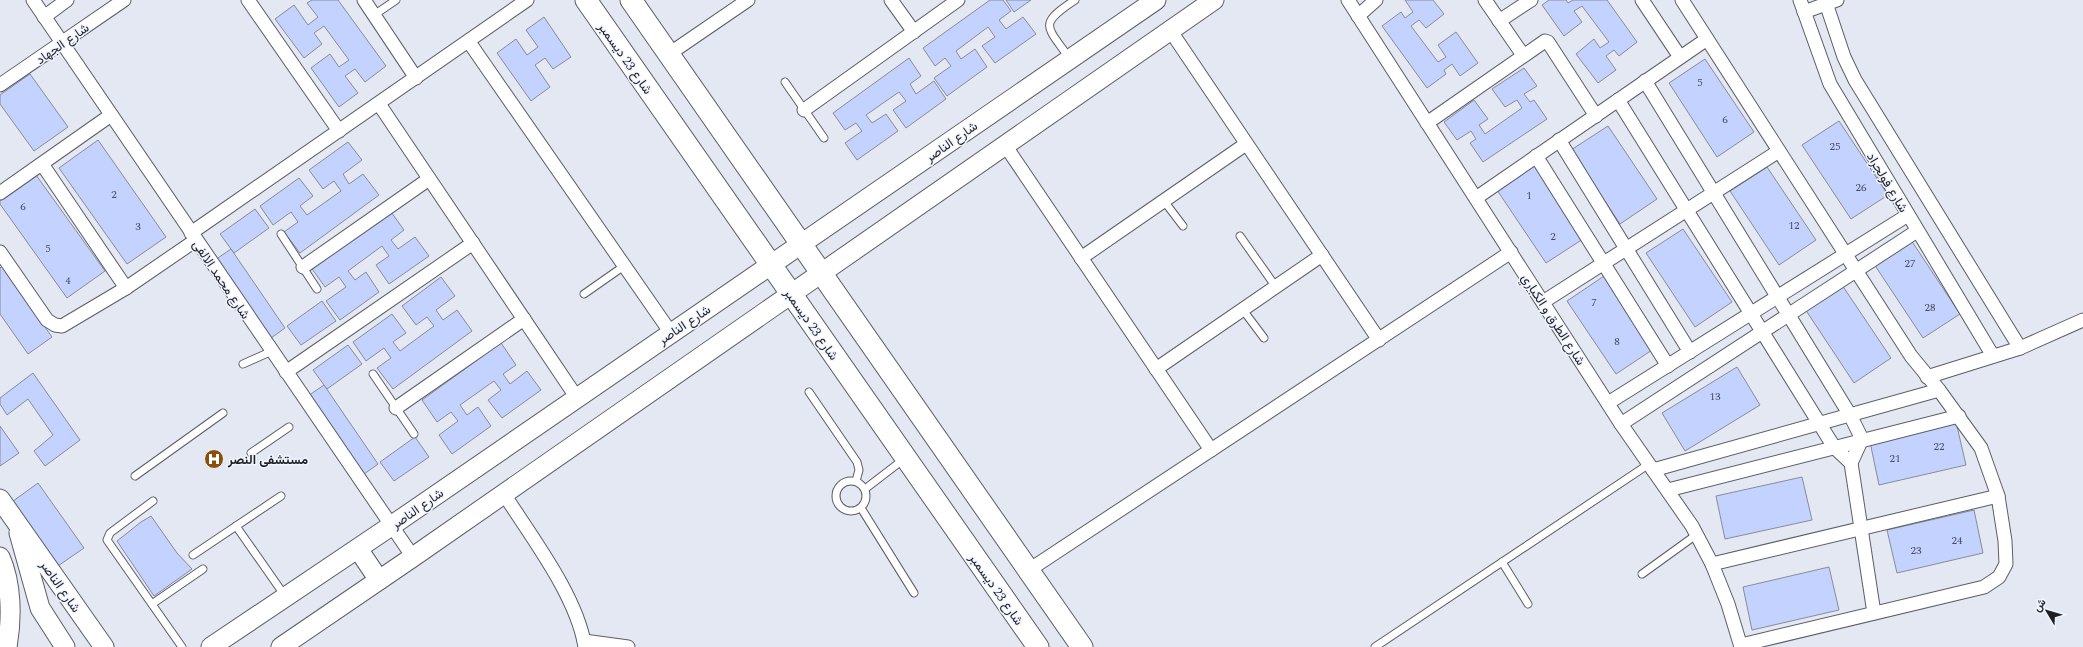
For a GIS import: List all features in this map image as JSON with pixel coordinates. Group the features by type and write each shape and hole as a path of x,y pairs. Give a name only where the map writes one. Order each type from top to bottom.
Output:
{"main road":[{"name":"شارع 23 ديسمبر","path":"586,0 1038,647"},
{"path":"631,0 1082,647"}],"street":[{"name":"شارع محمد الالفى","path":"33,0 413,558"},
{"path":"44,17 68,0"},
{"name":"شارع الجهاد","path":"0,85 124,0"},
{"path":"248,0 339,131"},
{"path":"364,0 416,78"},
{"path":"0,252 47,320 55,325 62,326 71,322 126,288 193,237 339,131 469,42 527,0"},
{"path":"669,54 748,0"},
{"path":"892,0 914,32"},
{"path":"804,110 958,0"},
{"name":"شارع الناصر","path":"211,647 391,526 1156,0"},
{"path":"281,647 413,558 1214,0"},
{"name":"شارع الطرق و الكباري","path":"1348,0 1621,424 1668,490 1696,535 1712,564 1728,604 1741,646"},
{"path":"1358,16 1376,0"},
{"path":"1485,0 1523,55"},
{"path":"1499,21 1531,0"},
{"path":"1642,0 1680,57"},
{"path":"1682,0 1911,356 1959,416 1981,448 1998,496 2005,541 2006,564 1999,577 1984,587 1741,646"},
{"path":"1802,6 1830,1"},
{"name":"شارع فولجراد","path":"1830,1 1844,57 1855,80 2020,348"},
{"name":"شارع فولجراد","path":"1802,6 1830,84 1993,356"},
{"path":"1170,30 1379,340"},
{"path":"1476,198 1707,39"},
{"path":"1427,123 1543,41 1548,42 1596,116"},
{"path":"469,42 671,333"},
{"path":"1646,81 1850,415 1862,440"},
{"path":"1618,100 1834,447 1851,463"},
{"path":"379,104 577,398"},
{"path":"0,193 111,115"},
{"path":"1559,140 1690,352"},
{"path":"1081,258 1246,144"},
{"path":"1005,145 1210,450"},
{"path":"1543,302 1779,151"},
{"path":"1536,156 1668,366"},
{"path":"42,164 126,288"},
{"path":"303,267 429,179"},
{"path":"1608,403 1908,215"},
{"path":"1621,424 1917,231"},
{"path":"286,372 473,243"},
{"path":"1029,570 1511,252"},
{"path":"1156,369 1322,255"},
{"path":"396,408 524,319"},
{"path":"1927,377 2020,348 2083,320"},
{"path":"1651,467 1939,390"},
{"path":"1668,490 1959,416"},
{"path":"1862,440 1851,463 1874,613"},
{"path":"504,494 568,598 578,621 584,644 628,647"},
{"path":"1712,564 1998,496"},
{"name":"شارع الناصر","path":"0,499 104,647"},
{"path":"18,524 23,551 40,608 65,647"},
{"path":"358,548 379,580"},
{"path":"0,557 7,583 10,614 7,647"}],"lane":[{"path":"374,15 396,0"},
{"path":"1070,59 1050,30 1050,22 1053,15 1075,0"},
{"path":"785,82 824,138"},
{"path":"1164,201 1183,226"},
{"path":"281,234 317,289"},
{"path":"1240,236 1276,287"},
{"path":"584,294 624,266"},
{"path":"1243,310 1264,338"},
{"path":"243,364 272,351"},
{"path":"373,374 414,434"},
{"path":"809,392 857,462 859,470 856,481"},
{"path":"135,476 223,413"},
{"path":"251,453 289,427"},
{"path":"865,489 906,457"},
{"path":"1375,647 1502,562 1651,467"},
{"path":"849,480 856,481 865,489 865,502 861,508 855,511 848,511 841,508 837,502 836,495 838,488 842,483 849,480"},
{"path":"193,555 281,496"},
{"path":"153,501 110,533 107,538 108,543 182,647"},
{"path":"861,508 914,593"},
{"path":"236,526 285,596"},
{"path":"1642,574 1696,535"},
{"path":"1502,562 1528,604"},
{"path":"152,604 203,569"}],"building":[{"path":"312,0 338,0 386,66 365,82 355,69 345,76 358,93 339,107 311,68 330,54 339,67 349,60 324,26 314,33 322,44 304,58 275,19 294,5 308,25 318,17 307,3"},
{"path":"990,0 1003,0 1011,11 999,20 1006,29 1023,17 1036,34 995,63 982,46 995,37 988,27 956,51 961,59 975,49 987,67 947,96 934,78 951,66 945,58 935,66 923,48"},
{"path":"1006,0 1031,0 1014,12"},
{"path":"1405,0 1433,0 1444,14 1426,28 1419,20 1411,26 1438,62 1446,57 1438,45 1456,32 1478,63 1460,76 1452,64 1444,70 1446,74 1427,88 1382,26 1401,12 1405,18 1413,12"},
{"path":"1549,0 1566,0 1568,3 1573,0 1607,0 1637,42 1619,56 1614,50 1606,56 1616,70 1598,83 1576,54 1594,39 1600,48 1609,42 1582,6 1574,11 1582,22 1564,36 1542,5"},
{"path":"544,17 571,57 553,69 545,58 535,65 550,87 531,101 497,53 516,39 527,55 538,47 526,30"},
{"path":"909,58 921,76 910,84 916,94 934,81 946,99 906,128 893,110 906,101 899,92 866,115 872,123 886,114 898,131 857,160 845,143 862,131 856,123 845,130 833,113"},
{"path":"1705,59 1754,132 1717,157 1669,83"},
{"path":"1524,68 1537,86 1524,94 1530,102 1534,100 1547,119 1483,162 1470,143 1476,139 1471,131 1457,140 1444,122 1474,100 1488,119 1479,125 1485,134 1522,108 1517,100 1505,107 1492,89"},
{"path":"30,74 68,127 34,151 0,104 0,95"},
{"path":"1839,121 1888,195 1851,219 1802,145"},
{"path":"1608,126 1657,199 1620,224 1571,150"},
{"path":"98,140 166,237 127,264 59,168"},
{"path":"348,142 362,160 343,174 349,184 363,174 379,195 300,253 284,232 298,222 291,212 273,225 260,206 299,178 313,196 300,206 307,215 341,191 334,181 323,189 309,170"},
{"path":"1534,165 1583,239 1546,263 1497,190"},
{"path":"1767,167 1816,240 1779,265 1730,191"},
{"path":"36,175 105,271 67,298 0,204 0,201"},
{"path":"255,209 269,228 234,253 220,234"},
{"path":"389,209 404,230 391,240 398,249 415,237 429,256 389,284 376,265 389,256 382,246 348,271 355,280 366,272 379,292 340,320 326,301 346,287 339,277 325,287 310,266"},
{"path":"1683,229 1732,302 1695,327 1646,253"},
{"path":"1911,240 1960,314 1923,338 1874,264"},
{"path":"231,249 285,328 267,341 212,262"},
{"path":"2,266 52,337 28,354 0,314 0,268"},
{"path":"1604,276 1652,350 1616,374 1567,301"},
{"path":"441,277 455,296 436,310 443,320 457,310 472,331 393,389 377,368 391,358 384,348 366,361 353,342 392,314 406,333 393,342 400,351 434,326 427,317 416,325 402,306"},
{"path":"1842,285 1891,358 1854,383 1805,309"},
{"path":"322,301 336,321 301,345 287,326"},
{"path":"501,343 516,365 503,374 510,384 527,371 541,390 502,418 488,400 501,390 494,381 460,405 467,415 478,407 491,426 452,454 439,435 458,421 451,412 437,422 422,400"},
{"path":"348,345 362,364 327,389 313,370"},
{"path":"1737,367 1760,405 1685,451 1662,413"},
{"path":"33,373 80,440 45,466 34,451 53,435 28,399 7,415 0,404 0,398"},
{"path":"324,385 378,464 360,477 305,398"},
{"path":"1956,422 1966,465 1879,485 1870,442"},
{"path":"0,426 19,453 0,466"},
{"path":"415,437 429,457 394,481 380,462"},
{"path":"1802,477 1812,520 1725,539 1716,496"},
{"path":"38,483 84,548 55,568 9,504"},
{"path":"1974,510 1983,553 1897,573 1887,530"},
{"path":"151,516 177,553 192,569 154,596 117,541"},
{"path":"1829,567 1839,610 1752,630 1743,587"}],"place":[{"name":"مستشفى النصر","path":"214,459"}]}
